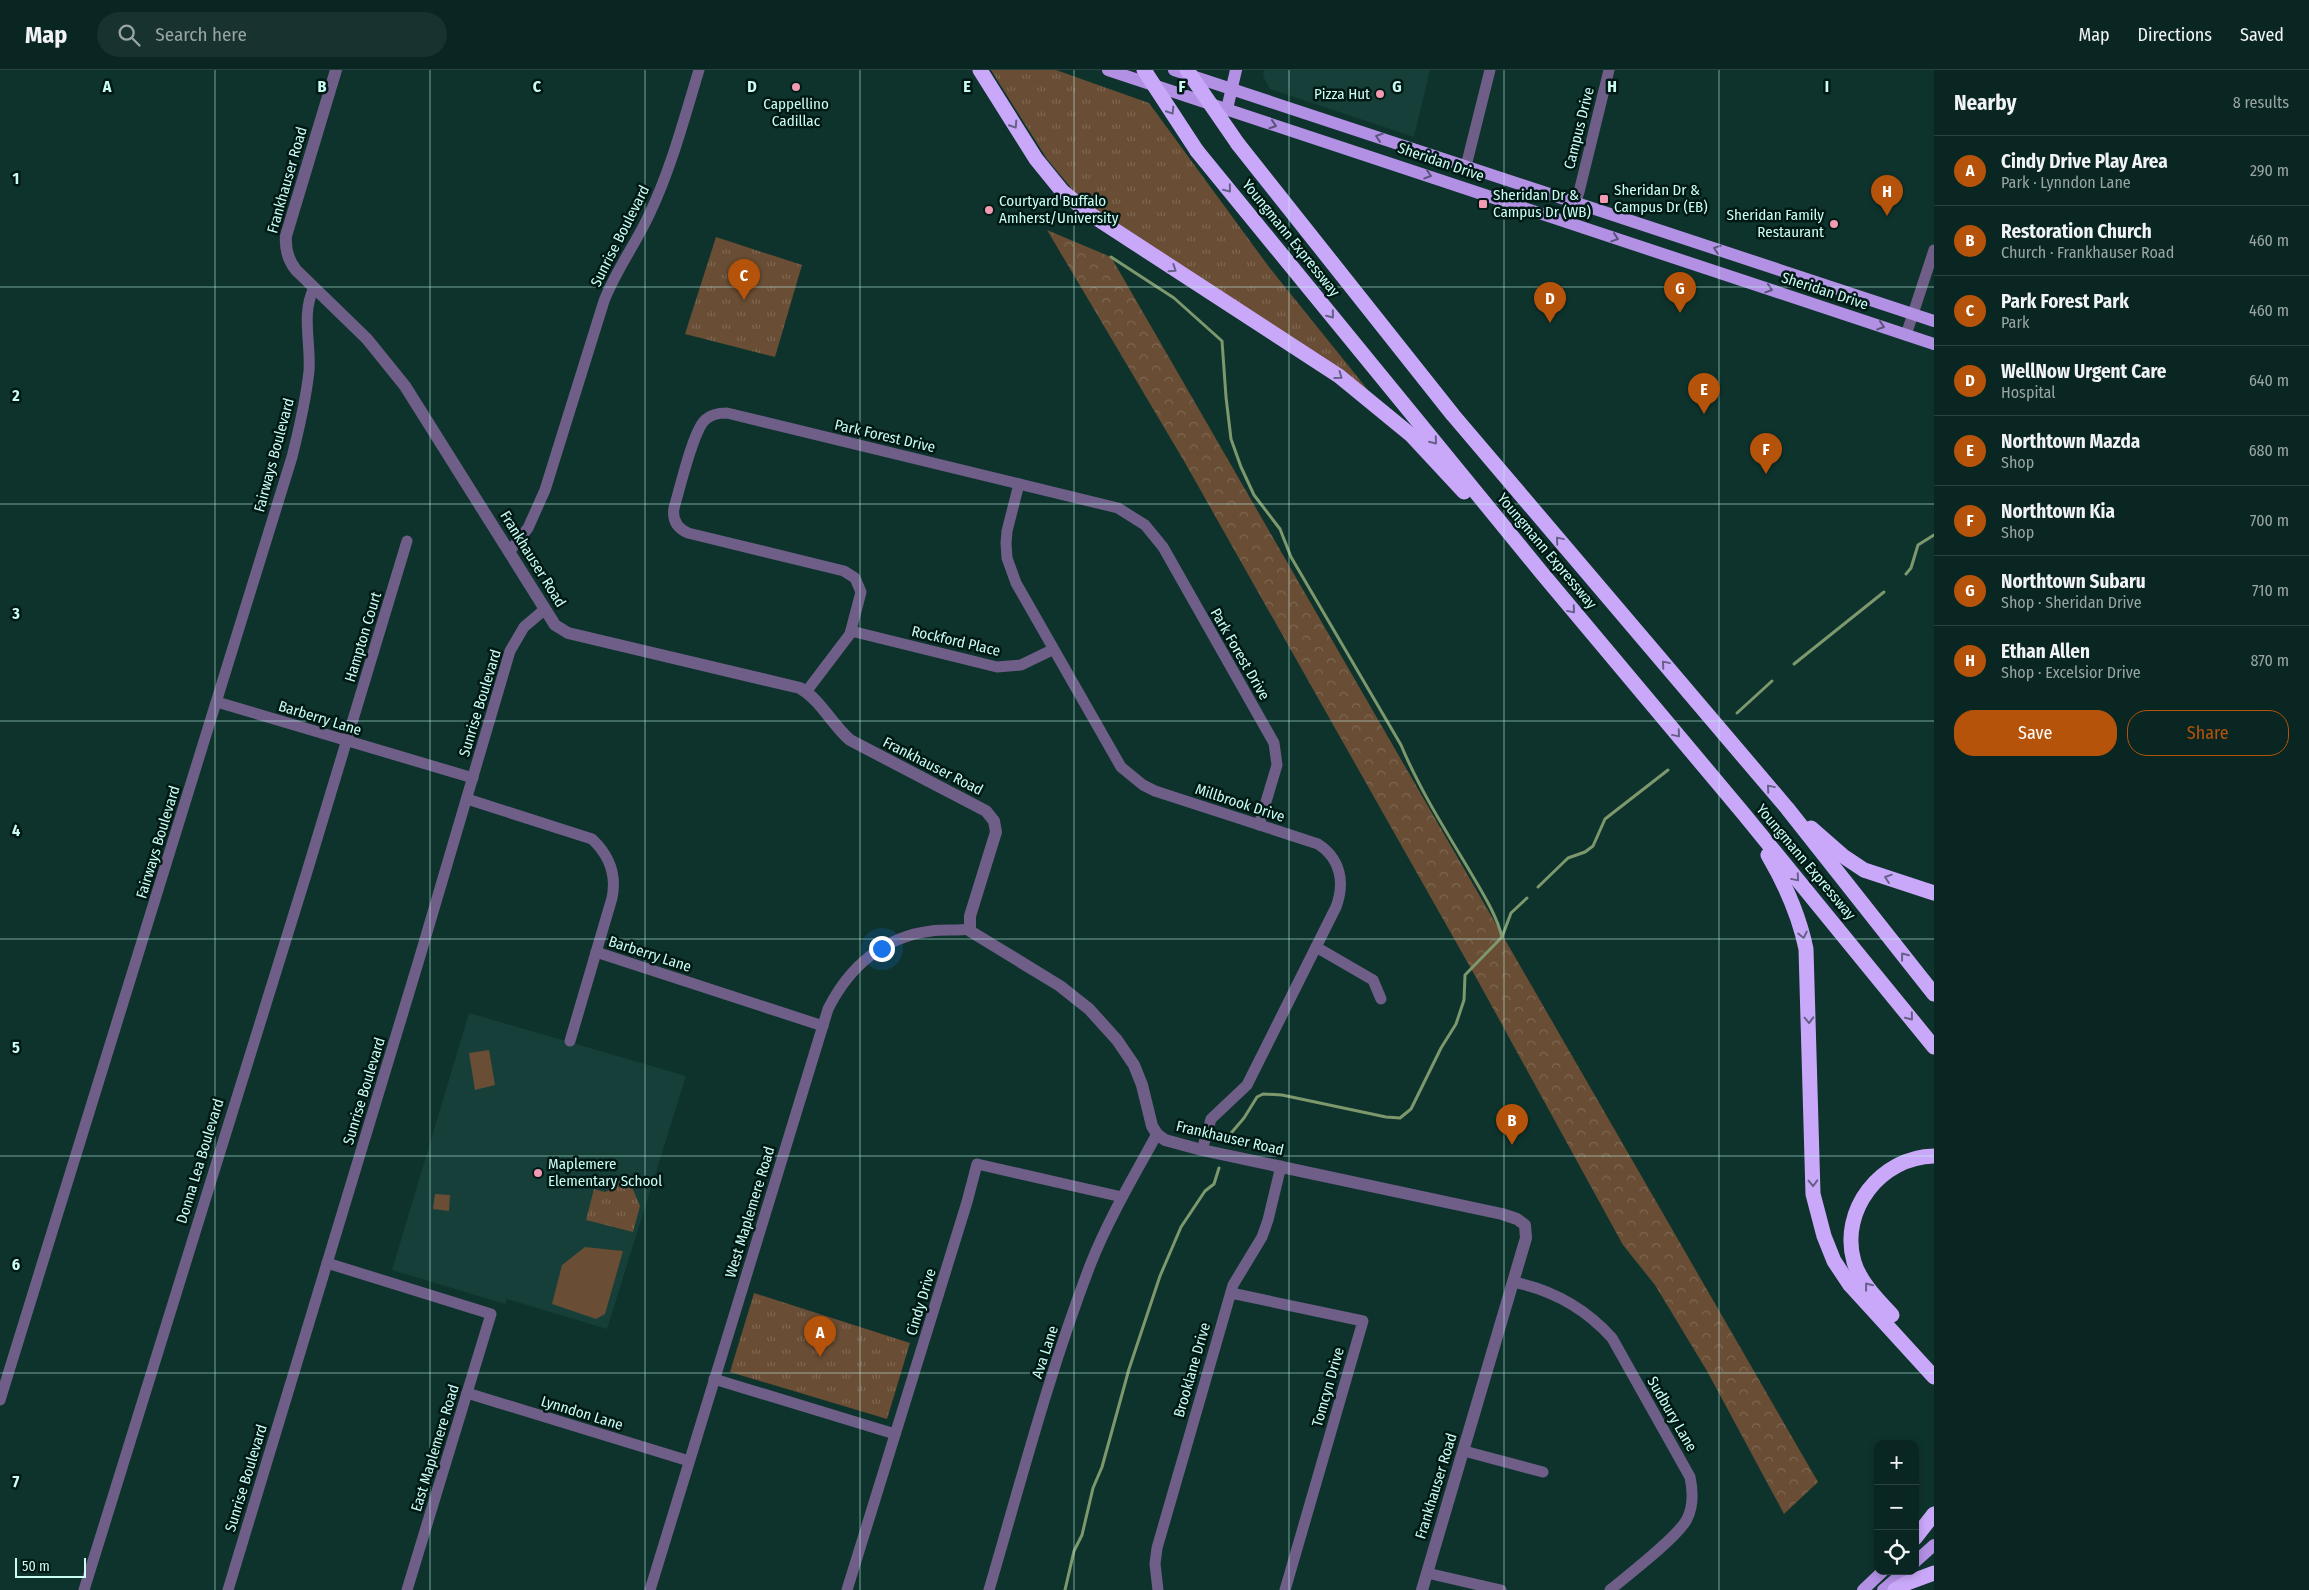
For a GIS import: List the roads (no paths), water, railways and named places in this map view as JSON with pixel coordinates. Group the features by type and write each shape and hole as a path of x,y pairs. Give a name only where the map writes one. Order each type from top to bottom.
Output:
{"highway":[{"path":"980,70 987,76 1036,159 1062,190 1090,214 1189,280 1290,343 1368,398 1411,435 1541,572"},
{"name":"Youngmann Expressway","path":"1144,70 1198,151 1541,572 1743,813 1934,1047"},
{"name":"Youngmann Expressway","path":"1187,70 1238,144 1453,415 1788,808 1934,994"},
{"path":"1788,808 1843,856 1864,870 1934,893"},
{"path":"1743,813 1780,876 1801,926 1806,949 1813,1194 1824,1236 1834,1261 1850,1285 1934,1377"},
{"path":"1934,1156 1917,1156 1890,1169 1871,1186 1858,1206 1852,1224 1854,1262 1861,1277 1934,1363"},
{"path":"1919,1533 1934,1514"},
{"path":"1895,1590 1907,1583 1934,1573"}],"main road":[{"name":"Sheridan Drive","path":"1108,70 1934,344"},
{"name":"Sheridan Drive","path":"1174,70 1934,321"},
{"path":"1227,109 1236,70"},
{"path":"1919,1538 1934,1525"},
{"path":"1919,1558 1934,1545"},
{"path":"1863,1590 1879,1575"},
{"path":"1883,1590 1900,1575"}],"street":[{"name":"Frankhauser Road","path":"336,70 286,240 291,263 367,339 405,386 555,625 568,633 793,686 806,692 840,732 850,740 982,809 991,817 995,825 996,834 970,916 970,929 976,935 1060,986 1090,1010 1104,1025 1123,1047 1138,1072 1152,1126 1157,1134 1166,1140 1202,1150 1517,1219 1525,1225 1527,1234 1514,1282 1422,1590"},
{"name":"Sunrise Boulevard","path":"509,552 528,528 545,490 604,300 612,281 635,243 664,183 699,70"},
{"path":"1466,166 1490,70"},
{"name":"Campus Drive","path":"1568,222 1575,202 1609,70"},
{"path":"1906,335 1934,250"},
{"name":"Fairways Boulevard","path":"0,1400 217,702 299,430 309,368 308,300 314,288"},
{"name":"Park Forest Drive","path":"806,692 851,631 860,592 859,584 850,573 688,533 677,525 674,519 674,508 699,428 704,421 719,413 727,413 1118,508 1145,525 1163,547 1274,743 1276,771 1259,825"},
{"name":"Millbrook Drive","path":"1019,484 1007,531 1007,558 1016,583 1052,650 1122,767 1132,777 1155,791 1318,844 1326,849 1338,868 1341,885 1340,896 1316,947 1247,1085 1211,1119 1202,1150"},
{"name":"Hampton Court","path":"346,741 407,541"},
{"name":"Sunrise Boulevard","path":"228,1590 510,651 524,627 544,610"},
{"name":"Rockford Place","path":"851,631 997,667 1021,665 1052,650"},
{"name":"Barberry Lane","path":"217,702 473,778"},
{"name":"Donna Lea Boulevard","path":"84,1590 346,741"},
{"name":"Barberry Lane","path":"467,799 592,839 604,850 612,871 613,892 596,952 823,1026"},
{"name":"West Maplemere Road","path":"650,1590 828,1009 841,986 857,965 886,945 914,934 970,929"},
{"path":"1316,947 1373,980 1381,999"},
{"path":"570,1041 596,952"},
{"name":"Ava Lane","path":"989,1590 1079,1296 1092,1262 1122,1197 1157,1134"},
{"name":"Cindy Drive","path":"847,1590 967,1202 977,1164 1122,1197"},
{"name":"Brooklane Drive","path":"1158,1590 1157,1548 1230,1293 1262,1236 1268,1220 1281,1166"},
{"name":"East Maplemere Road","path":"327,1264 491,1314 407,1590"},
{"name":"Sudbury Lane","path":"1514,1282 1551,1292 1571,1302 1612,1338 1690,1477 1692,1488 1691,1509 1681,1528 1610,1590"},
{"name":"Tomcyn Drive","path":"1230,1293 1362,1321 1285,1590"},
{"path":"714,1379 895,1434"},
{"name":"Lynndon Lane","path":"467,1393 689,1461"},
{"path":"1464,1451 1543,1472"},
{"path":"1427,1573 1501,1590"}],"waterway":[{"path":"1111,257 1174,298 1222,341 1231,439 1254,495 1280,529 1291,557 1401,745 1432,808 1487,901 1502,937"},
{"path":"1906,574 1911,568 1918,545 1934,535"},
{"path":"1794,664 1884,592"},
{"path":"1737,713 1772,681"},
{"path":"1538,887 1568,858 1585,852 1593,846 1605,819 1668,770"},
{"path":"1226,1139 1244,1118 1257,1097 1263,1094 1282,1095 1386,1117 1400,1118 1411,1109 1441,1048 1456,1024 1464,1000 1465,975 1502,937 1511,913 1527,898"},
{"path":"1065,1590 1074,1551 1082,1535 1093,1488 1102,1467 1129,1369 1160,1276 1181,1227 1205,1191 1214,1184 1219,1168"}],"place":[{"name":"Cappellino Cadillac","path":"796,87"},
{"name":"Pizza Hut","path":"1380,94"},
{"name":"Sheridan Dr & Campus Dr (EB)","path":"1604,199"},
{"name":"Sheridan Dr & Campus Dr (WB)","path":"1483,204"},
{"name":"Courtyard Buffalo Amherst/University","path":"989,210"},
{"name":"Ethan Allen","path":"1887,216"},
{"name":"Sheridan Family Restaurant","path":"1834,224"},
{"name":"Park Forest Park","path":"744,300"},
{"name":"Northtown Subaru","path":"1680,313"},
{"name":"WellNow Urgent Care","path":"1550,323"},
{"name":"Northtown Mazda","path":"1704,414"},
{"name":"Northtown Kia","path":"1766,474"},
{"name":"Restoration Church","path":"1512,1145"},
{"name":"Maplemere Elementary School","path":"538,1173"},
{"name":"Cindy Drive Play Area","path":"820,1357"}]}
